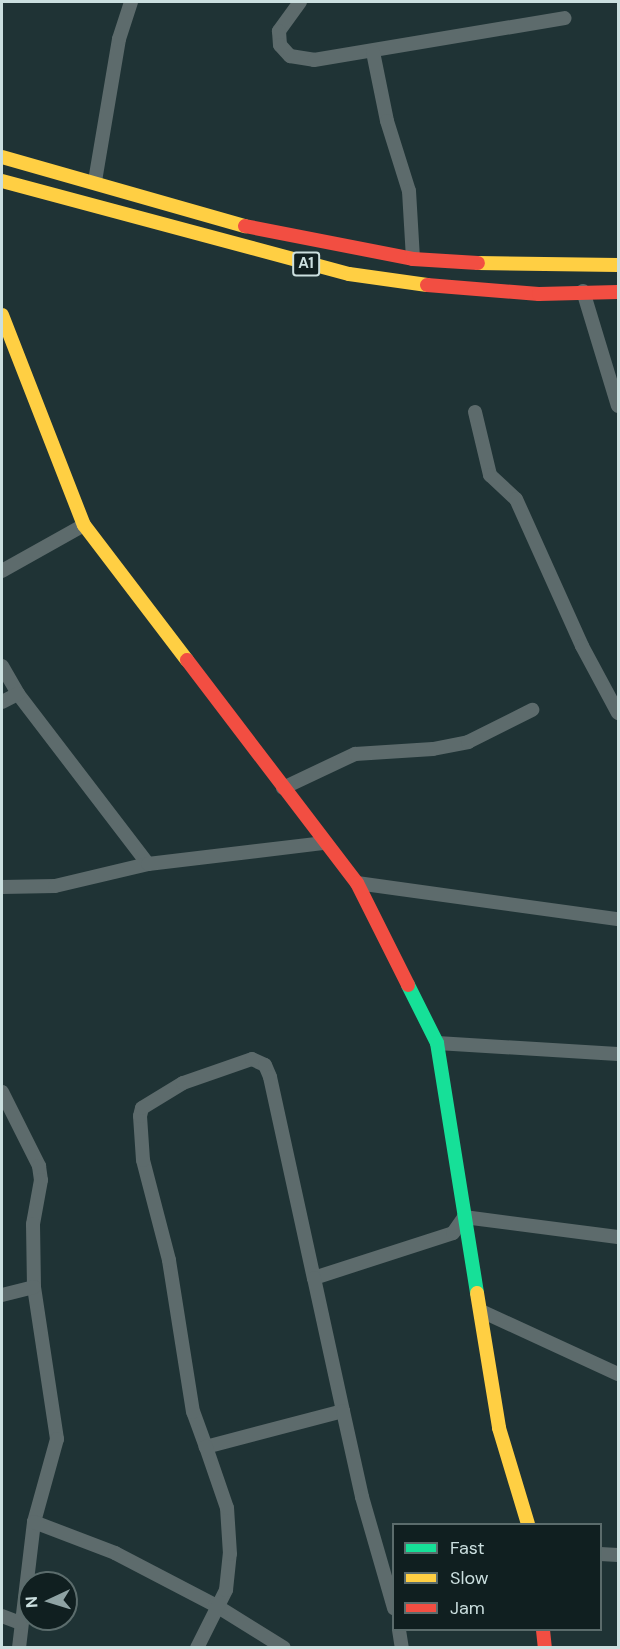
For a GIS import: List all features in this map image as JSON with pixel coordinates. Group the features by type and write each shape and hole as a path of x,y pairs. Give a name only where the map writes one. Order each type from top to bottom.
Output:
{"main road":[{"name":"A1","path":"2,157 95,181 269,233 413,259 523,266 618,266"},
{"name":"A1","path":"2,181 349,274 445,288 538,294 583,291 618,292"},
{"path":"2,315 84,525 357,883 437,1043 499,1428 528,1523"},
{"path":"543,1631 545,1647"}],"street":[{"path":"95,181 119,39 131,2"},
{"path":"300,2 279,32 280,45 290,56 314,60 373,52 564,18"},
{"path":"373,52 387,121 409,191 413,259"},
{"path":"583,291 618,406"},
{"path":"475,412 490,475 516,500 582,646 618,713"},
{"path":"2,571 84,525"},
{"path":"2,666 18,694 148,864"},
{"path":"2,702 18,694"},
{"path":"283,788 355,754 433,749 468,742 532,710"},
{"path":"2,887 55,886 148,864 325,843"},
{"path":"357,883 618,919"},
{"path":"437,1043 618,1054"},
{"path":"197,1647 215,1605 226,1590 230,1554 227,1508 193,1412 169,1260 143,1160 142,1108 193,1080 252,1059 265,1065 362,1497 388,1567 392,1600"},
{"path":"2,1092 39,1166 41,1180 33,1224 34,1287 57,1439 34,1521 27,1571"},
{"path":"314,1278 453,1233 464,1217 618,1237"},
{"path":"2,1295 34,1287"},
{"path":"481,1311 618,1374"},
{"path":"206,1447 343,1412"},
{"path":"34,1521 115,1553 215,1605 284,1647"},
{"path":"602,1554 618,1555"},
{"path":"2,1616 18,1622"},
{"path":"19,1647 20,1631"},
{"path":"399,1631 402,1647"}],"traffic: fast":[{"path":"408,985 437,1043 477,1293"}],"traffic: slow":[{"path":"2,157 245,226"},
{"path":"2,181 349,274 427,285"},
{"path":"478,263 618,265"},
{"path":"2,315 84,525 187,660"},
{"path":"477,1293 499,1428 528,1523"}],"traffic: jam":[{"path":"245,226 413,259 478,263"},
{"path":"427,285 539,294 618,292"},
{"path":"187,660 357,883 408,985"},
{"path":"543,1631 545,1648"}]}
